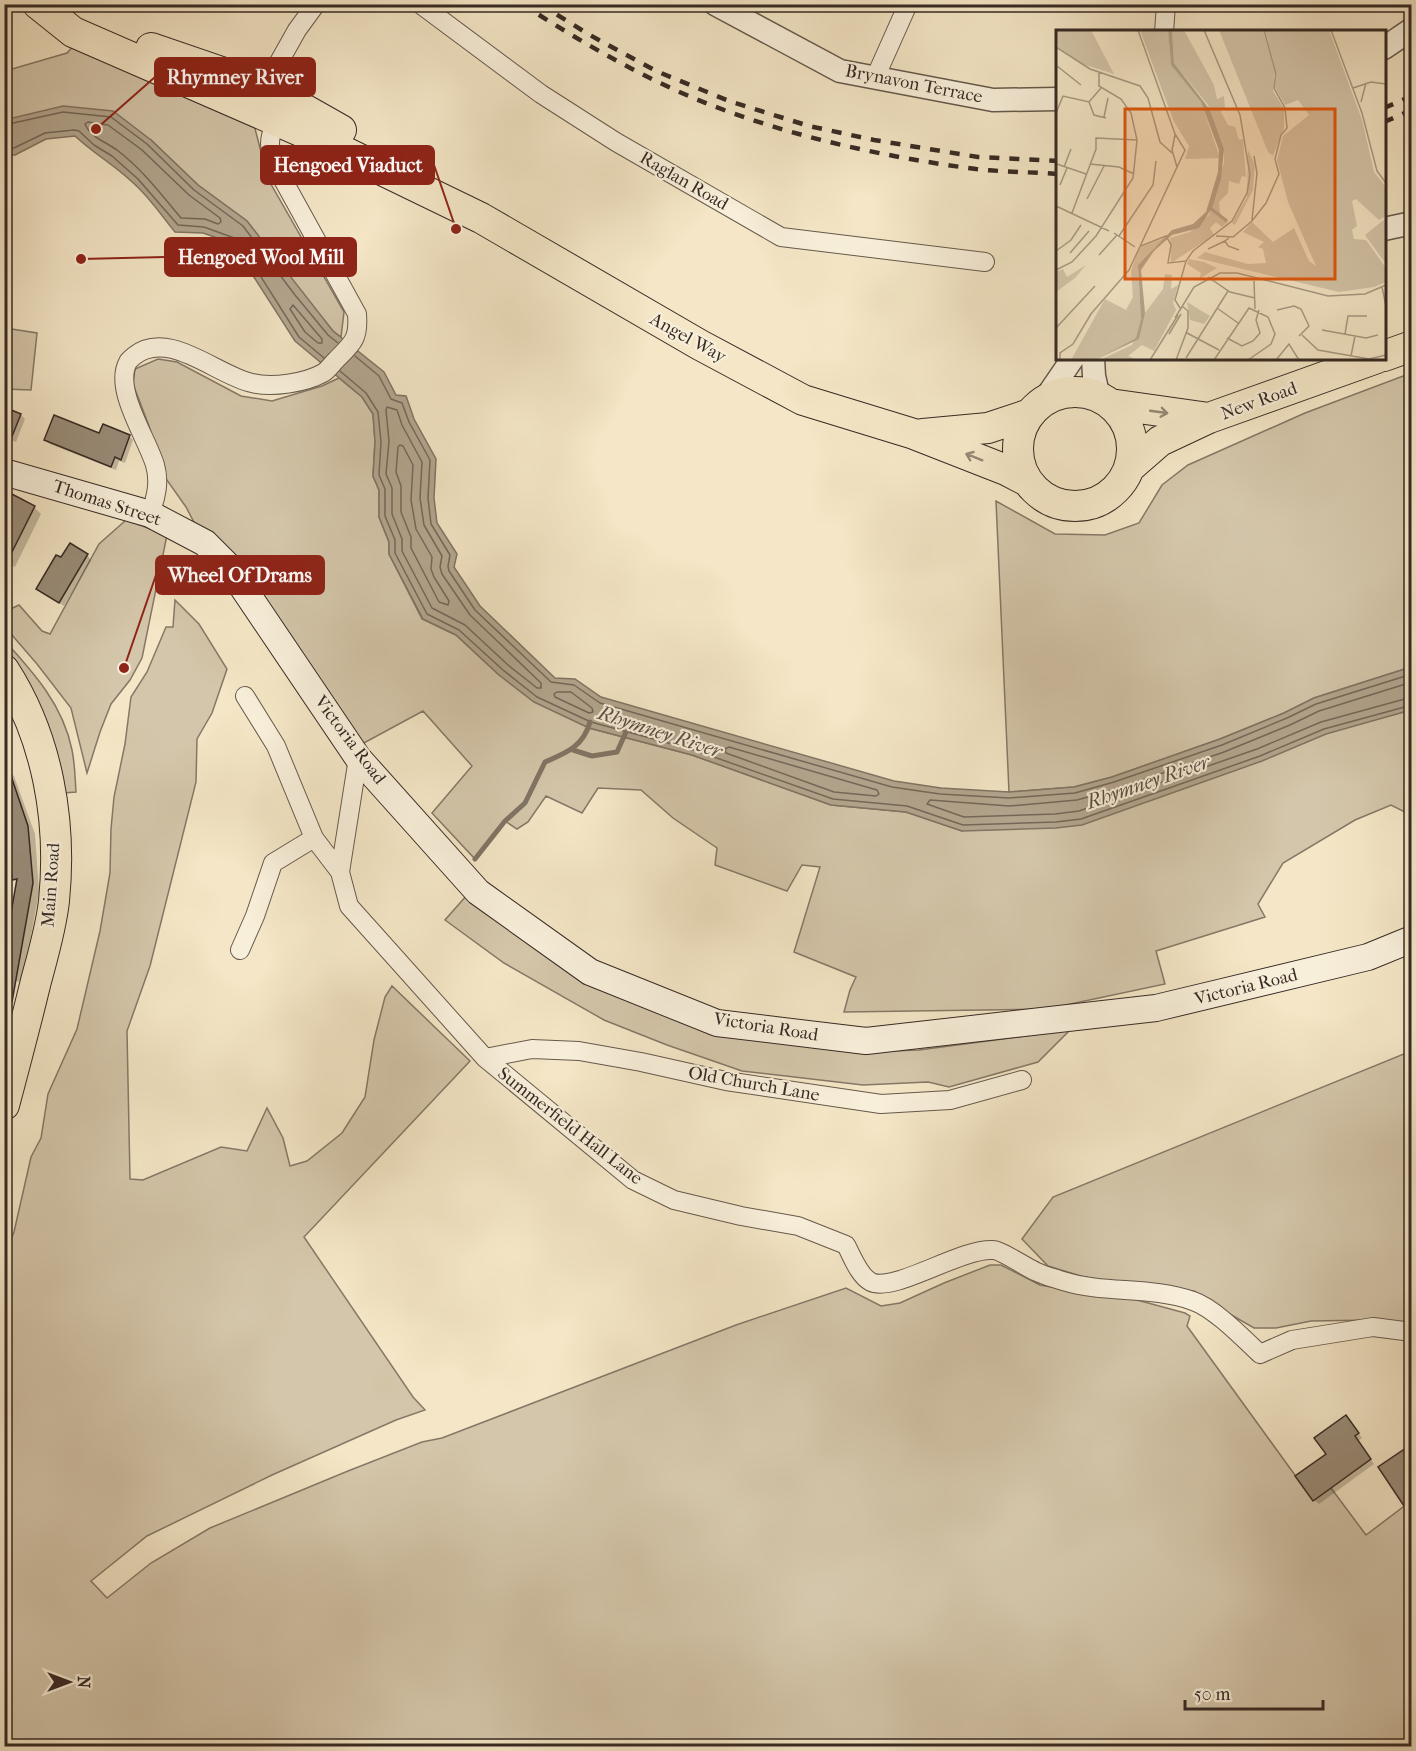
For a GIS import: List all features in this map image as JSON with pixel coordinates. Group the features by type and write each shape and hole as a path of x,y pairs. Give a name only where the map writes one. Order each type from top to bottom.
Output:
{"main road":[{"path":"38,4 73,32 276,120 474,216"},
{"path":"69,4 81,14 115,33 265,87 357,139 474,216"},
{"name":"Angel Way","path":"474,216 700,345 803,400 914,434 996,466 1027,481"},
{"path":"1386,355 1412,346"},
{"name":"New Road","path":"1129,468 1160,441 1209,418 1371,360"},
{"path":"1077,392 1104,401 1122,416 1130,432 1132,450 1129,468 1120,484 1108,497 1091,504 1073,507 1055,503 1040,494 1027,481 1020,464 1018,446 1021,429 1037,408 1059,394 1077,392"},
{"name":"New Road","path":"1104,401 1209,418"},
{"name":"Angel Way","path":"914,434 988,428 1037,408"},
{"name":"Thomas Street","path":"4,472 150,514 205,543"},
{"name":"Victoria Road","path":"205,543 230,567 358,758 478,892 590,972 717,1023 866,1041 1156,1008 1368,957 1412,939"},
{"name":"Main Road","path":"4,1105 47,939 54,903 56,836 51,794 42,752 9,688"}],"street":[{"path":"265,87 297,30 316,4"},
{"name":"Raglan Road","path":"420,4 542,94 616,142 781,237 985,262"},
{"name":"Brynavon Terrace","path":"715,4 840,71 993,100 1056,99"},
{"path":"875,78 908,4"},
{"path":"1164,30 1166,4"},
{"path":"1386,47 1412,29"},
{"path":"150,514 156,496 155,466 134,418 125,386 128,361 142,349 160,347 190,355 251,383 283,386 323,372 354,342 358,327 357,314 270,153 269,138 276,120"},
{"path":"1386,229 1412,223"},
{"path":"1037,408 1072,360"},
{"path":"1093,360 1094,376 1104,401"},
{"path":"245,696 276,746 314,838 340,872"},
{"name":"Summerfield Hall Lane","path":"358,758 340,872 349,906 485,1058 633,1180 674,1200 741,1216 798,1226 846,1245 860,1270 871,1282 885,1284 962,1255 994,1250 1040,1274 1071,1283 1113,1290 1166,1294 1195,1301 1226,1323 1260,1354 1292,1340 1373,1327 1412,1332"},
{"path":"240,950 273,863 314,838"},
{"name":"Old Church Lane","path":"485,1058 532,1049 579,1051 726,1081 881,1104 950,1100 1022,1080"}],"shaded area":[{"path":"77,42 252,117 268,179 344,312 341,337 333,331 300,291 247,221 198,185 151,140 5,120 5,71 67,53"},
{"path":"5,328 37,333 31,390 5,389"},
{"path":"158,359 177,362 241,396 272,401 322,386 339,378 362,397 373,414 375,442 373,476 379,490 379,517 389,542 389,554 422,619 456,635 499,675 589,728 692,755 831,805 906,812 962,831 1411,710 1411,817 1391,805 1355,820 1283,863 1258,904 1265,917 1156,951 1165,984 1047,1009 844,1012 856,977 794,952 820,867 802,865 787,891 715,865 717,848 673,818 641,790 598,788 582,813 546,796 528,822 517,829 505,821 475,859 432,813 472,766 423,711 362,744 196,526 186,507 164,476 133,384 135,369"},
{"path":"1411,373 1411,667 1314,698 1220,739 1112,777 1074,787 1009,792 996,501 1055,534 1105,535 1139,523 1162,485 1188,465 1305,413"},
{"path":"126,520 167,535 142,658 130,680 111,704 87,773 71,708 5,627 4,612 19,605 42,631 50,634 99,544"},
{"path":"175,600 199,624 227,669 212,713 197,739 196,782 150,966 127,1031 130,1179 143,1180 221,1147 247,1151 267,1108 283,1138 290,1166 307,1161 342,1133 365,1097 374,1040 385,997 392,986 470,1061 304,1237 413,1397 425,1410 396,1420 272,1475 147,1536 91,1581 107,1598 151,1563 210,1528 422,1442 442,1438 736,1325 846,1288 881,1306 900,1303 990,1265 1001,1265 1040,1285 1126,1297 1190,1316 1187,1326 1313,1500 1331,1488 1366,1535 1411,1501 1411,1746 5,1746 4,1256 14,1232 31,1157 41,1138 48,1094 77,1029 100,931 110,873 114,797 125,744 131,697 147,672 166,627 173,627"},
{"path":"4,640 46,690 62,718 72,750 76,792 63,793 35,700 5,649"},
{"path":"467,895 556,960 682,1023 759,1041 864,1052 919,1050 1070,1030 1038,1062 949,1087 928,1082 863,1085 742,1071 604,1020 504,963 445,920"},
{"path":"1411,1051 1411,1326 1370,1320 1311,1321 1276,1328 1254,1328 1194,1291 1084,1277 1048,1266 1022,1239 1053,1197"}],"water":[{"path":"63,106 113,111 151,140 198,185 247,221 333,331 384,372 396,395 406,396 414,419 436,459 434,498 437,523 457,554 454,567 480,606 555,678 575,679 601,697 894,781 941,788 1009,792 1074,787 1112,777 1220,739 1314,698 1411,667 1411,710 1326,734 1262,761 1082,825 962,831 906,812 831,805 692,755 589,728 534,702 499,675 456,635 423,619 389,554 389,542 379,517 379,490 373,476 375,442 373,414 362,397 295,341 232,243 203,233 175,232 137,187 75,136 46,139 15,155 5,155 4,120"}],"building":[{"path":"4,407 21,414 5,454 4,454"},
{"path":"54,415 99,433 103,424 130,435 121,460 115,457 111,467 44,440"},
{"path":"8,492 35,506 4,568 4,500"},
{"path":"70,543 88,554 59,603 36,589 56,555 61,557"},
{"path":"7,764 28,826 33,883 12,1002 4,1001 4,952 17,879 12,880 6,809 4,810 4,765"},
{"path":"1346,1415 1359,1433 1355,1436 1371,1459 1313,1501 1295,1476 1326,1454 1314,1438"},
{"path":"1412,1444 1412,1518 1378,1467"}],"waterway":[{"path":"475,859 505,821 525,803 545,762 573,748 583,738 590,722"},
{"path":"573,750 592,756 617,752 626,732"}],"railway":[{"path":"522,4 652,79 729,112 769,125 852,147 935,163 986,170 1056,174"},
{"path":"540,4 588,34 656,71 729,101 809,126 874,140 978,157 1056,161"},
{"path":"1386,107 1412,96"},
{"path":"1386,121 1412,110"}],"place":[{"name":"Rhymney River","path":"96,129"},
{"name":"Hengoed Viaduct","path":"456,229"},
{"name":"Hengoed Wool Mill","path":"81,259"},
{"name":"Wheel Of Drams","path":"124,668"}]}
